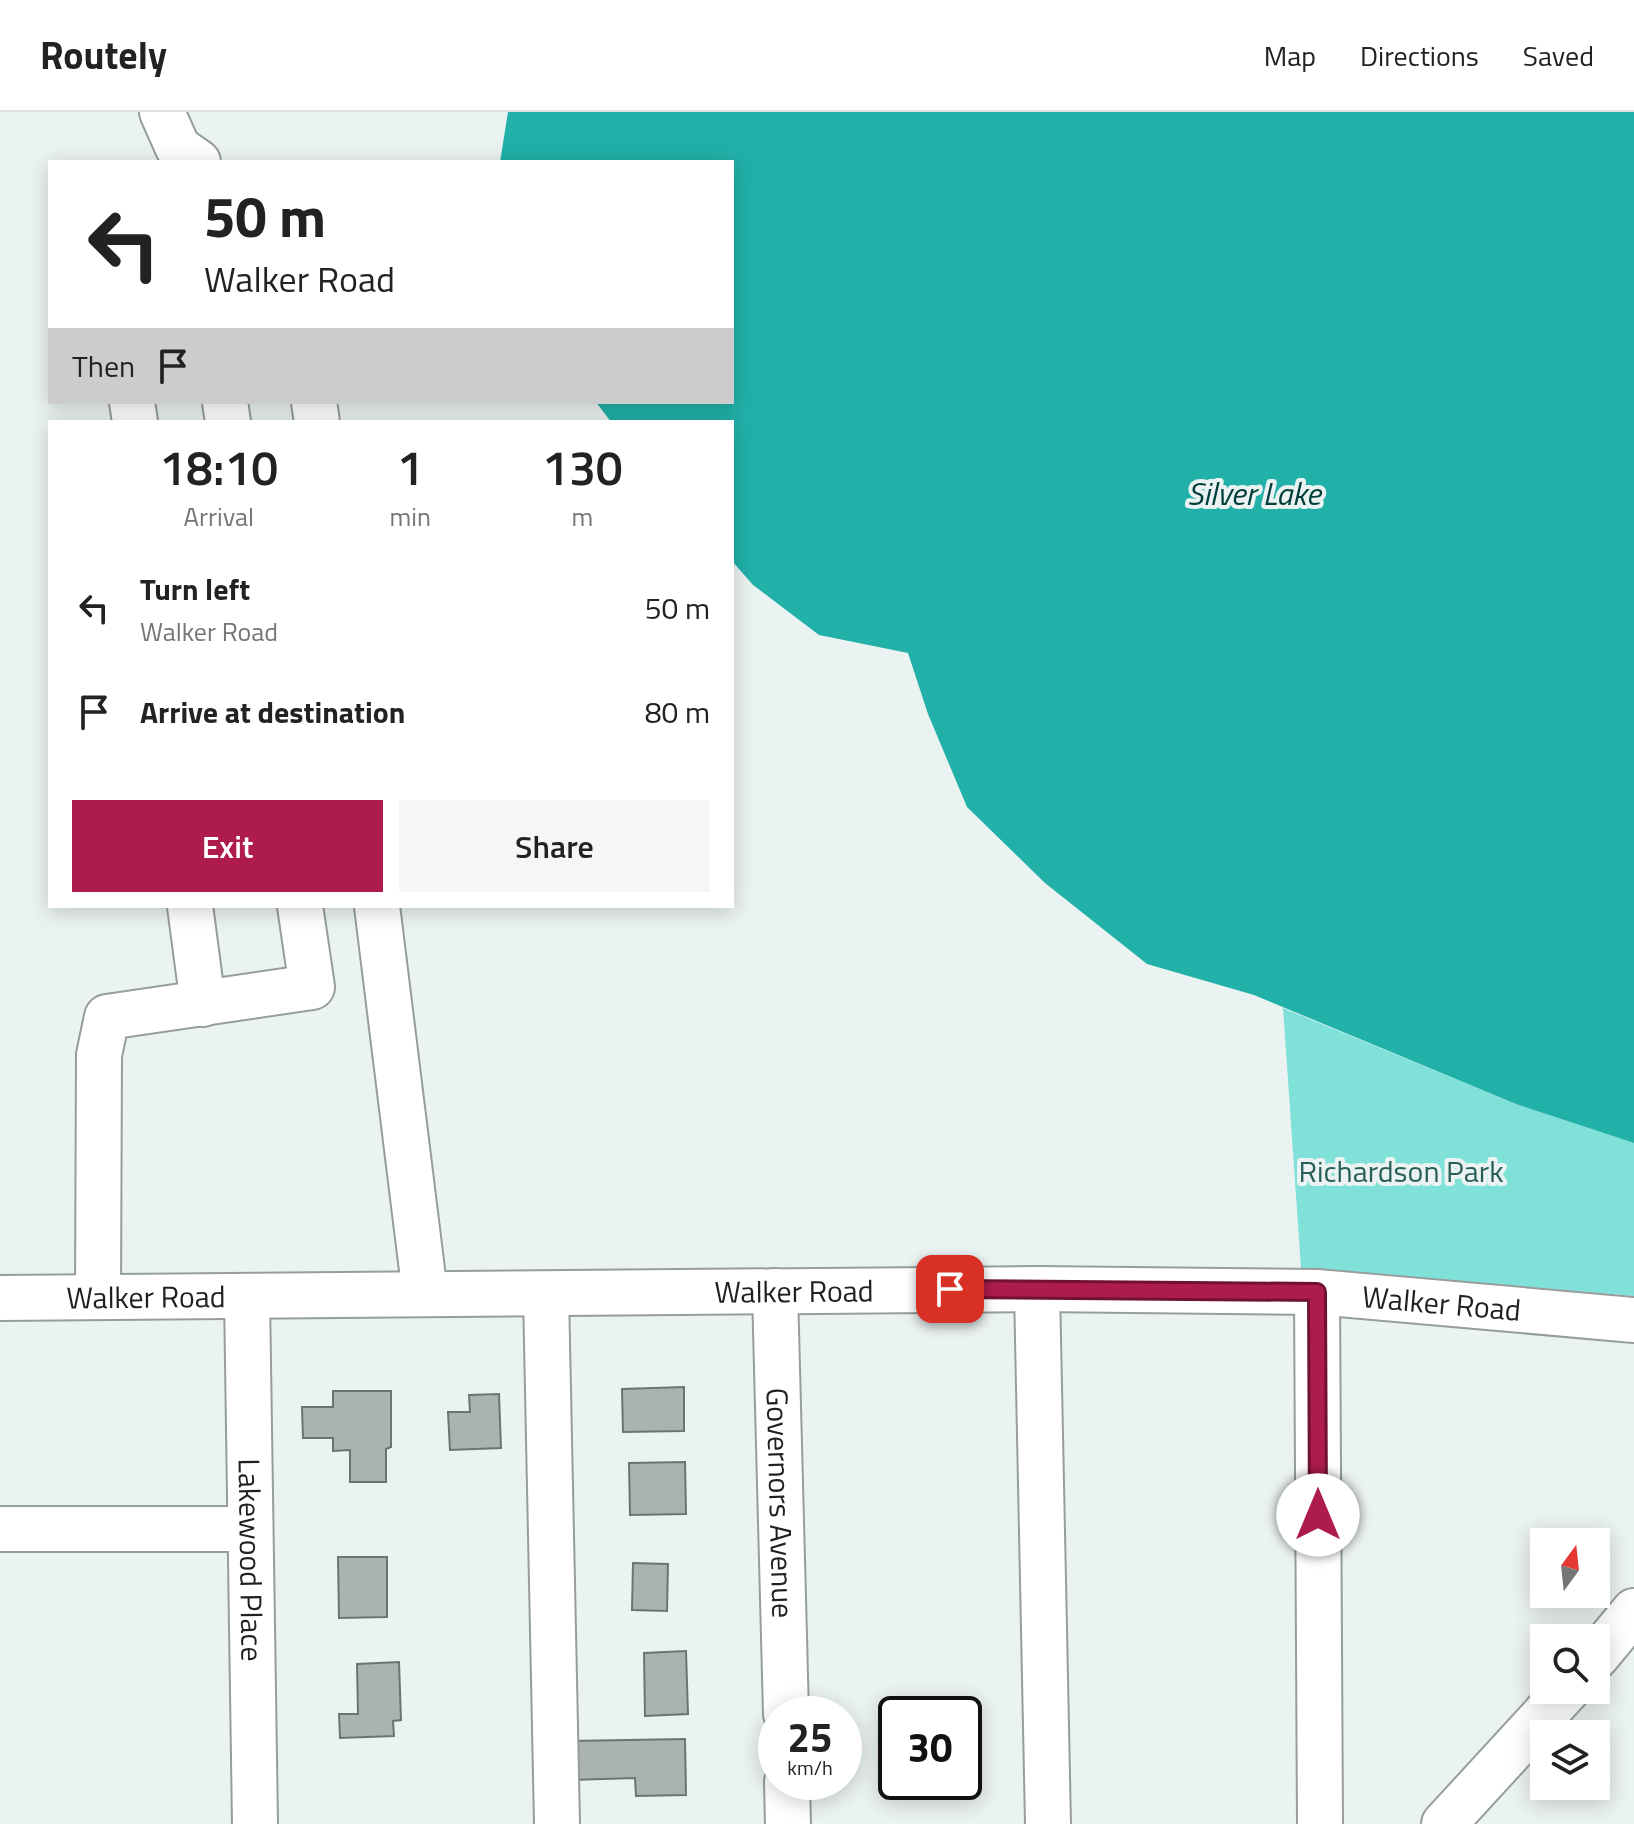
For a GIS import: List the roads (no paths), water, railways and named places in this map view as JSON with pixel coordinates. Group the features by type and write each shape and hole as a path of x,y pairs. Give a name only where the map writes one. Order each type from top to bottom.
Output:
{"street":[{"path":"162,112 178,148 195,160"},
{"path":"190,908 203,1004"},
{"path":"98,1297 99,1055 107,1017 312,987 300,908"},
{"path":"377,908 425,1294"},
{"path":"1037,1289 1048,1824"},
{"name":"Walker Road","path":"0,1298 1037,1289 1317,1292 1634,1320"},
{"name":"Governors Avenue","path":"775,1291 786,1696"},
{"path":"1317,1292 1320,1824"},
{"path":"546,1294 557,1824"},
{"name":"Lakewood Place","path":"247,1296 255,1824"},
{"path":"0,1529 250,1529"},
{"path":"1610,1640 1634,1611"},
{"path":"1444,1824 1554,1704"},
{"path":"787,1800 788,1824"}],"water":[{"name":"Silver Lake","path":"508,112 1634,112 1634,1143 1516,1104 1254,995 1147,964 1045,883 967,807 928,714 908,653 819,635 753,585 734,563 734,420 610,420 598,404 734,404 734,160 500,160"}],"park label":[{"name":"Richardson Park","path":"1401,1171"}]}
